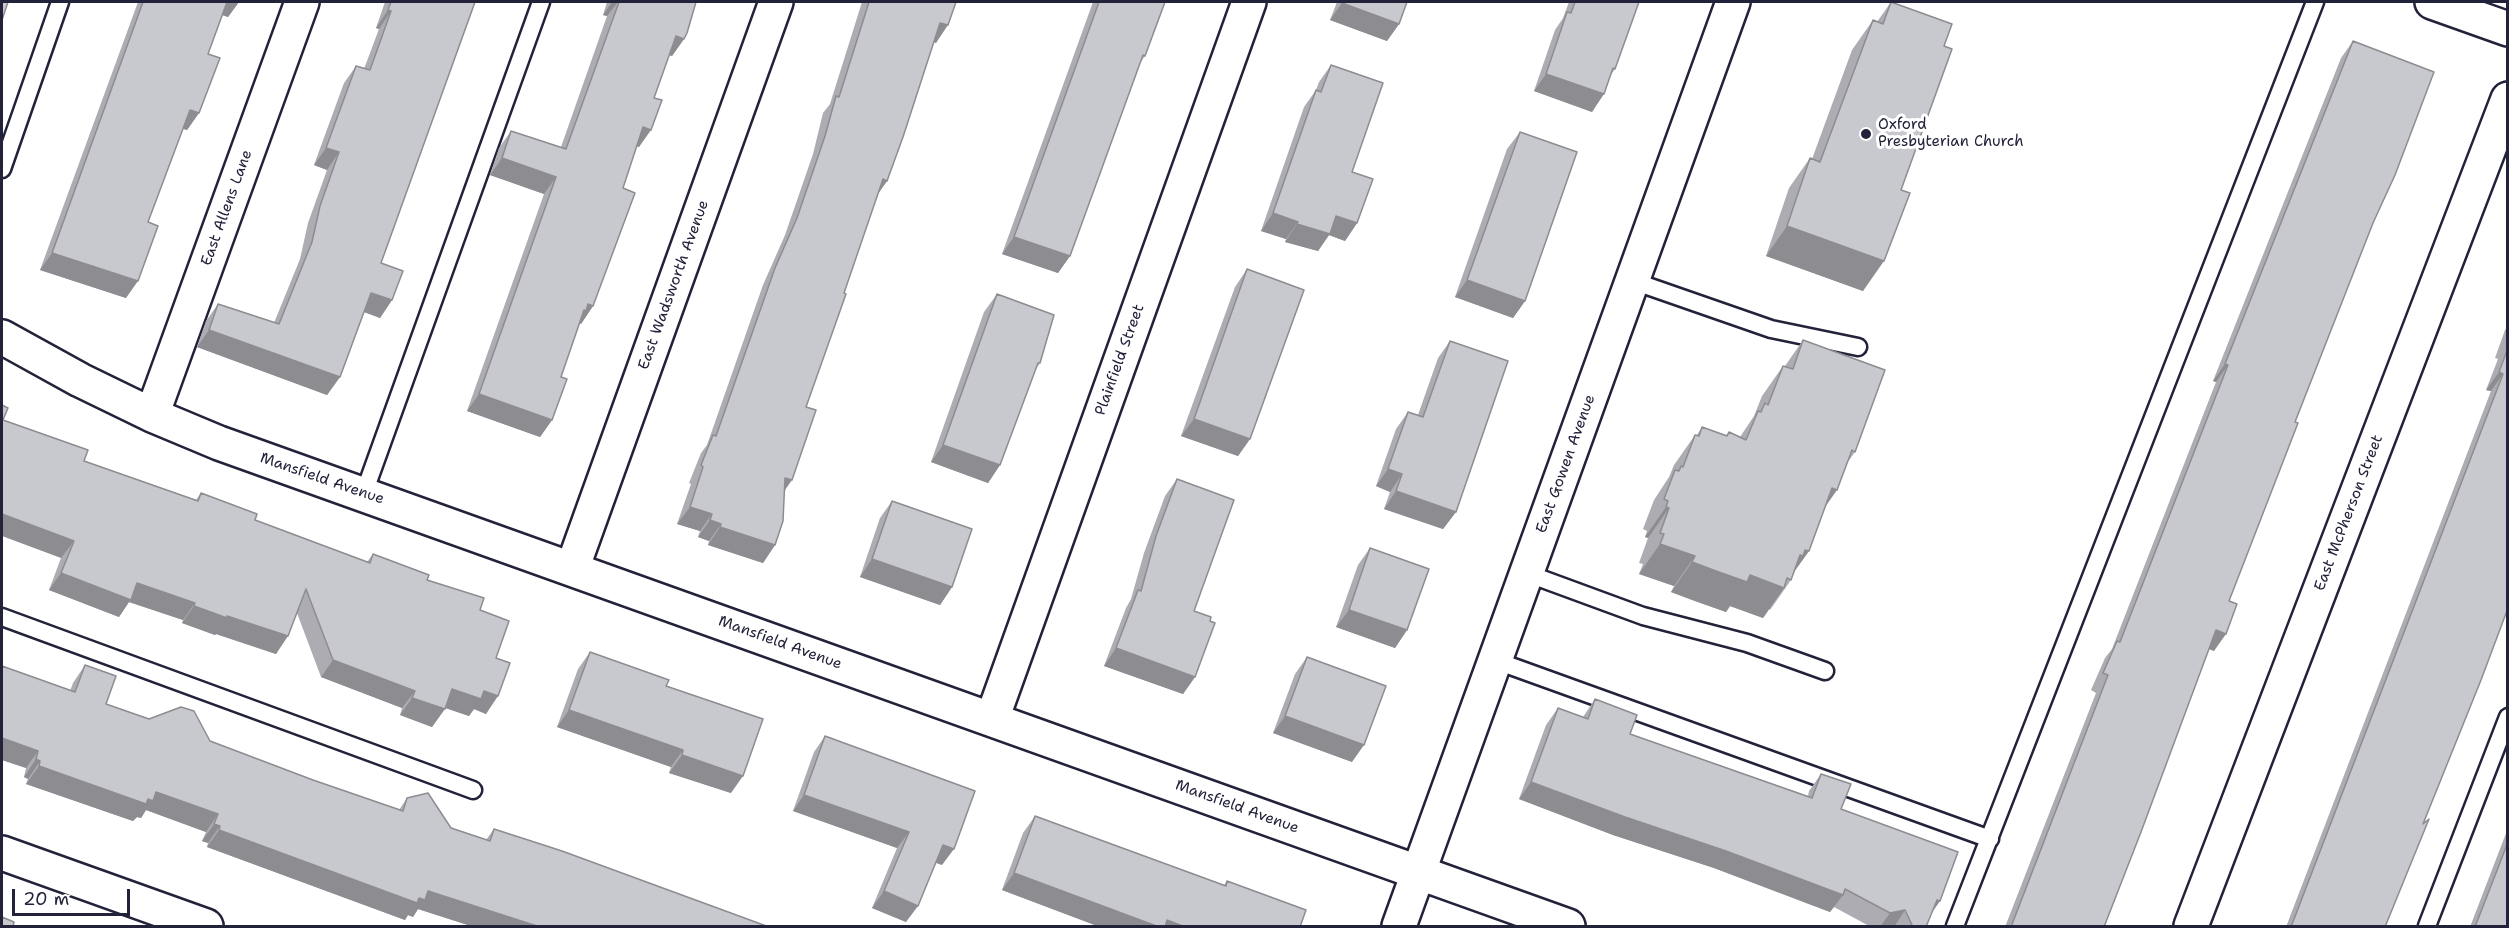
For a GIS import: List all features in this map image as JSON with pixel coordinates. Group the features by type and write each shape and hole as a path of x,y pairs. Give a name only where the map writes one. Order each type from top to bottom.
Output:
{"street":[{"name":"East Allens Lane","path":"152,415 302,2"},
{"name":"East Wadsworth Avenue","path":"572,569 776,2"},
{"name":"Plainfield Street","path":"992,719 1249,2"},
{"name":"East Gowen Avenue","path":"1399,927 1733,2"},
{"path":"2432,2 2492,16"},
{"name":"East McPherson Street","path":"2192,927 2508,99"},
{"name":"Mansfield Avenue","path":"2,337 152,415 219,442 1568,927"},
{"path":"2,853 206,927"}],"lane":[{"path":"2,169 60,2"},
{"path":"364,493 541,2"},
{"path":"1955,927 2315,2"},
{"path":"1633,281 1771,329 1858,347"},
{"path":"1526,573 1643,616 1747,643 1825,671"},
{"path":"2,617 473,790"},
{"path":"1494,660 1990,839"},
{"path":"2427,927 2508,717"}],"building":[{"path":"2,2 8,2 2,20"},
{"path":"143,2 227,2 208,54 220,58 199,113 190,110 148,222 158,226 138,281 52,253"},
{"path":"391,2 475,2 381,263 403,271 392,300 371,293 340,377 209,330 218,304 279,324 312,242 320,206 339,152 326,148 356,66 370,70 391,11 388,10"},
{"path":"619,2 696,2 684,39 676,36 654,98 662,100 651,130 643,127 623,188 635,193 593,306 588,304 586,311 584,310 561,377 567,379 552,420 479,394 556,177 502,158 511,131 566,149"},
{"path":"869,2 956,2 948,25 940,23 903,137 887,181 883,179 806,407 816,410 792,480 785,478 783,521 775,545 720,527 721,524 710,520 712,514 690,507 703,467 701,465 713,435 716,436 775,268 797,218"},
{"path":"1099,2 1165,2 1145,56 1143,55 1070,256 1014,237"},
{"path":"1343,2 1407,2 1399,24"},
{"path":"1575,2 1639,2 1604,94 1546,74 1567,12 1571,13"},
{"name":"Oxford Presbyterian Church","path":"1891,2 1952,24 1944,46 1952,49 1901,190 1910,193 1884,261 1787,226 1810,158 1820,162 1873,20 1883,24"},
{"path":"2353,41 2434,72 2295,422 2298,423 2229,601 2237,604 2226,634 2216,630 2104,927 2011,927 2108,675 2103,673 2117,641 2120,642 2228,365 2225,364"},
{"path":"1331,65 1383,83 1352,172 1373,179 1357,223 1336,216 1330,234 1297,224 1298,222 1273,213 1316,90 1321,92"},
{"path":"1520,132 1577,152 1525,301 1467,280"},
{"path":"1247,269 1304,290 1250,439 1194,419"},
{"path":"997,294 1054,315 1040,363 1038,363 1000,465 943,445"},
{"path":"1803,340 1885,370 1855,452 1852,450 1837,490 1832,488 1809,551 1805,550 1803,556 1800,555 1791,580 1787,578 1784,588 1750,575 1747,582 1692,562 1695,556 1660,544 1664,534 1660,533 1669,508 1666,507 1668,501 1664,499 1675,470 1679,471 1681,466 1683,467 1695,435 1699,436 1702,427 1727,436 1729,432 1746,440 1758,411 1761,412 1765,403 1768,405 1783,366 1793,369"},
{"path":"1450,341 1508,361 1456,512 1396,491 1402,474 1388,469 1408,412 1423,417"},
{"path":"2508,348 2508,608 2423,824 2429,819 2385,927 2291,927 2503,374 2499,372"},
{"path":"2,405 8,408 3,420 88,450 84,461 198,501 201,493 257,514 255,520 370,563 373,554 429,575 427,580 484,598 480,610 509,621 496,658 510,663 498,696 484,691 481,699 452,689 445,709 412,698 415,691 333,660 306,589 288,636 227,616 227,618 194,606 195,603 137,583 131,600 61,573 74,541 2,514"},
{"path":"1177,479 1234,500 1194,611 1211,617 1210,621 1215,623 1195,677 1116,648 1138,590 1141,591 1156,536"},
{"path":"892,501 972,529 952,587 872,559"},
{"path":"1370,548 1429,569 1407,630 1349,610"},
{"path":"590,652 669,680 666,686 763,719 743,776 682,755 683,750 569,710"},
{"path":"1307,657 1386,686 1364,745 1285,716"},
{"path":"85,665 116,676 106,704 149,719 181,707 194,711 210,741 313,780 403,811 407,798 428,793 451,828 490,841 494,829 562,851 769,927 540,927 428,891 425,900 419,898 417,903 219,830 220,826 214,824 218,814 156,792 153,801 148,799 146,804 39,766 40,761 36,759 38,751 2,738 2,666 75,692"},
{"path":"1595,699 1637,715 1630,734 1812,798 1821,774 1851,784 1841,809 1958,852 1940,901 1937,900 1926,927 1913,927 1905,910 1890,913 1845,889 1843,895 1531,782 1558,708 1588,719"},
{"path":"825,736 975,791 954,849 943,845 918,906 884,891 909,832 804,795"},
{"path":"1035,816 1226,886 1227,881 1306,910 1300,927 1185,927 1167,920 1165,927 1159,927 1014,873"},
{"path":"2508,842 2508,927 2475,927"},
{"path":"2,917 14,922 13,927 2,927"}],"place":[{"name":"Oxford Presbyterian Church","path":"1866,134"}]}
